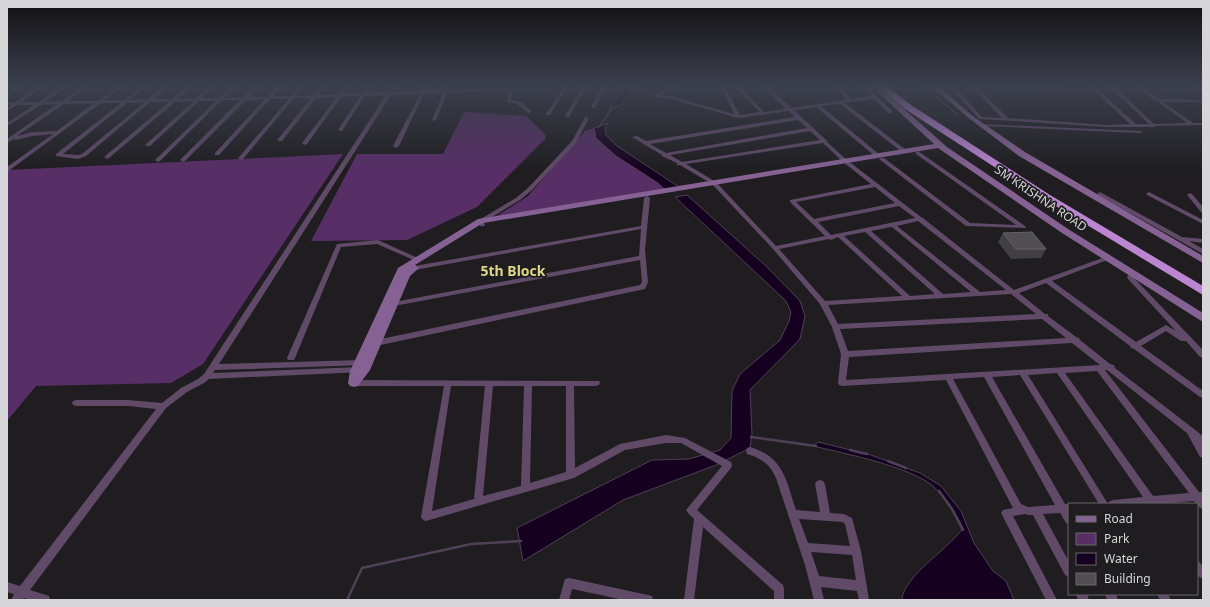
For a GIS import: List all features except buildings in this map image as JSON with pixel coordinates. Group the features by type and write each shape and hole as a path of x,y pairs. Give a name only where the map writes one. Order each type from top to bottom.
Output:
{"highway":[{"name":"SM KRISHNA ROAD","path":"920,114 982,151 1203,291"},
{"name":"SM KRISHNA ROAD","path":"928,114 982,151"},
{"name":"SM KRISHNA ROAD","path":"1075,210 1203,282"}],"street":[{"path":"7,125 23,114"},
{"path":"7,141 47,114"},
{"path":"7,170 82,114"},
{"path":"110,114 58,155 78,157 84,155 134,114"},
{"path":"107,157 157,114"},
{"path":"148,145 182,114"},
{"path":"158,160 206,114"},
{"path":"183,160 229,114"},
{"path":"217,154 254,114"},
{"path":"241,158 279,114"},
{"path":"280,140 300,114"},
{"path":"304,143 326,114"},
{"path":"340,130 351,114"},
{"path":"20,596 163,406 184,390 201,382 207,376 376,114"},
{"path":"396,146 412,114"},
{"path":"434,120 436,114"},
{"path":"729,114 738,117 755,114"},
{"path":"796,114 847,163 1015,292 1111,367 1188,431 1203,441"},
{"path":"828,114 880,157 968,225 1023,227 918,153"},
{"path":"857,114 904,151"},
{"name":"SM KRISHNA ROAD","path":"904,114 942,147 1108,258 1203,318"},
{"path":"969,114 1022,154 1203,260"},
{"path":"978,114 981,118 1007,120 1134,126 1203,124"},
{"path":"1001,114 1007,120"},
{"path":"1121,114 1134,126"},
{"path":"1141,114 1154,126"},
{"path":"1177,114 1193,125"},
{"path":"587,118 574,142 530,189 518,199 416,264 401,270 354,384 596,383"},
{"path":"645,143 800,118"},
{"path":"982,125 1140,132"},
{"path":"664,155 812,129"},
{"path":"7,141 32,134 59,132"},
{"path":"635,137 715,185 775,248 823,303 836,327 845,354 842,383 1111,367"},
{"path":"679,164 825,141"},
{"path":"482,223 847,163 904,151 942,147"},
{"path":"880,157 918,153 942,147"},
{"path":"482,223 647,198 715,185"},
{"path":"831,238 792,201 877,185"},
{"path":"1100,194 1203,252"},
{"path":"1149,194 1203,222"},
{"path":"1190,195 1203,211"},
{"path":"376,343 643,287 645,282 643,257 647,198"},
{"path":"813,221 901,204"},
{"path":"775,248 921,220"},
{"path":"894,226 978,294"},
{"path":"362,367 376,343 406,274 416,264 644,228"},
{"path":"867,231 941,296"},
{"path":"840,236 908,298"},
{"path":"1179,238 1203,241"},
{"path":"291,358 339,245 378,242 416,264"},
{"path":"394,304 643,257"},
{"path":"823,303 1015,292 1108,258"},
{"path":"1132,273 1130,277 1203,355"},
{"path":"1046,280 1134,346 1203,395"},
{"path":"836,327 1045,316"},
{"path":"1134,346 1166,328 1203,350"},
{"path":"845,354 1076,340"},
{"path":"213,367 362,367"},
{"path":"207,376 362,367"},
{"path":"1099,368 1200,496 1203,505"},
{"path":"1059,370 1152,502"},
{"path":"1023,373 1103,503"},
{"path":"987,375 1066,508 1036,511 1024,510 1006,513 1052,600"},
{"path":"948,377 1016,504 1024,510"},
{"path":"448,383 426,517 571,475 623,447 666,439 682,440 728,465 691,510 779,589 779,600"},
{"path":"478,502 489,383"},
{"path":"525,488 528,383"},
{"path":"570,383 571,475"},
{"path":"76,403 128,403 163,406"},
{"path":"1188,431 1203,454"},
{"path":"750,451 762,454 772,462 779,475 806,547 819,600"},
{"path":"820,484 826,516"},
{"path":"1132,503 1200,496"},
{"path":"1036,511 1068,570"},
{"path":"793,514 844,518 848,521 856,551 864,600"},
{"path":"689,600 699,518"},
{"path":"806,547 856,551"},
{"path":"815,581 861,586"},
{"path":"564,600 569,583 620,597 648,600"},
{"path":"7,587 20,596 45,600"}],"green space":[{"path":"463,114 526,116 545,134 546,138 477,207 407,240 311,241 357,154 443,154"},
{"path":"594,128 596,138 616,156 658,183 664,189 497,216 528,196 585,131"},
{"path":"343,154 203,364 171,383 36,386 7,421 7,170"}],"water":[{"path":"609,123 605,127 606,135 617,146 679,187 664,189 658,183 616,156 596,138 594,128"},
{"path":"687,195 767,267 800,301 805,316 800,339 750,390 752,434 750,448 716,465 623,500 523,561 517,528 652,460 689,459 720,450 731,438 732,391 740,374 780,340 789,321 791,312 786,301 675,197"},
{"path":"818,442 871,455 920,473 941,486 961,511 974,543 993,571 1006,581 1014,600 902,600 904,591 918,572 948,545 963,528 960,522 942,495 923,479 893,467 813,446"}],"waterway":[{"path":"599,127 608,114"},
{"path":"751,437 816,446"},
{"path":"850,450 867,454"},
{"path":"888,461 906,468"},
{"path":"939,491 952,509 963,530"},
{"path":"347,600 362,568 471,544 521,541"}],"district":[{"name":"5th Block","path":"513,270"}]}
